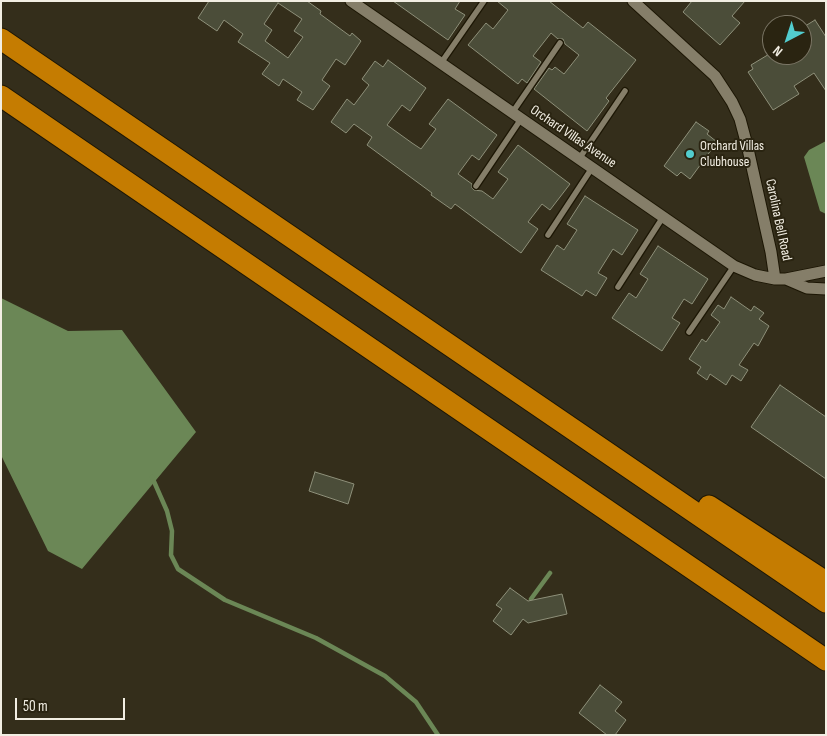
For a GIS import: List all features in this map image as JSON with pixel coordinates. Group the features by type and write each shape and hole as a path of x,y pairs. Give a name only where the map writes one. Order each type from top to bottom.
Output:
{"highway":[{"path":"1,39 826,602"},
{"path":"1,96 826,660"},
{"path":"486,371 559,410 600,435 826,582"}],"street":[{"name":"Orchard Villas Avenue","path":"351,1 734,266 755,275 781,279 807,288 826,289"},
{"name":"Carolina Bell Road","path":"633,1 715,76 732,102 740,119 771,252 781,279"},
{"name":"Orchard Villas Avenue","path":"781,279 826,271"}],"lane":[{"path":"441,63 484,1"},
{"path":"476,186 560,43"},
{"path":"579,159 625,91"},
{"path":"548,235 592,168"},
{"path":"618,286 663,217"},
{"path":"688,332 734,266"}],"shaded area":[{"path":"826,141 826,214 820,211 804,157 809,150"},
{"path":"1,298 68,331 122,330 196,432 82,569 48,551 1,455"}],"building":[{"path":"209,1 307,1 321,11 320,14 350,36 352,33 361,41 345,65 336,59 322,80 330,86 313,110 297,100 302,92 283,79 279,86 262,74 270,63 238,42 243,34 224,20 217,31 198,18","holes":["278,3 302,19 294,31 303,37 288,58 265,41 272,30 264,24"]},
{"path":"393,1 460,1 455,9 465,15 448,40"},
{"path":"497,1 549,1 583,28 588,22 636,60 606,98 609,101 587,131 534,89 549,68 552,70 555,67 564,74 579,55 565,44 563,39 558,39 551,33 533,56 541,62 527,83 522,79 518,84 468,45 486,23 493,29 508,10"},
{"path":"692,1 745,1 732,16 740,23 720,45 683,12"},
{"path":"815,20 826,37 826,91 814,73 794,86 799,94 773,110 748,72 753,69 751,65 762,58 762,65 812,65 812,22"},
{"path":"388,60 426,88 410,111 402,105 387,125 412,143 421,149 436,129 429,124 448,99 497,135 479,160 472,155 458,174 472,184 474,190 482,191 493,199 508,179 498,172 518,145 570,184 550,210 542,204 528,222 538,229 521,253 455,204 451,209 431,195 432,193 367,145 372,137 354,124 346,133 331,122 347,99 354,105 369,85 362,79 375,61 383,67"},
{"name":"Orchard Villas Clubhouse","path":"696,122 709,131 707,134 717,142 690,179 681,172 677,176 664,166"},
{"path":"585,196 638,230 622,255 613,249 598,273 607,278 596,296 586,290 582,296 541,270 557,245 564,250 577,230 567,224"},
{"path":"658,246 708,279 692,304 684,299 672,318 680,323 662,351 612,318 629,293 636,298 648,279 640,274"},
{"path":"731,297 751,311 754,306 764,313 759,319 769,326 758,346 754,343 739,365 748,370 741,381 732,375 726,385 710,374 707,380 697,373 701,367 689,359 702,339 706,342 720,322 711,315 718,305 724,309"},
{"path":"780,385 826,417 826,479 751,427"},
{"path":"315,472 354,484 348,504 309,491"},
{"path":"510,588 528,601 562,594 567,614 528,623 523,619 511,635 493,621 502,609 496,605"},
{"path":"600,685 622,702 615,711 626,720 615,735 607,735 579,713"}],"waterway":[{"path":"152,477 167,511 172,531 171,555 178,569 225,600 316,638 385,676 416,702 438,735"},
{"path":"531,599 550,573"}],"place":[{"name":"Orchard Villas Clubhouse","path":"690,154"}]}
